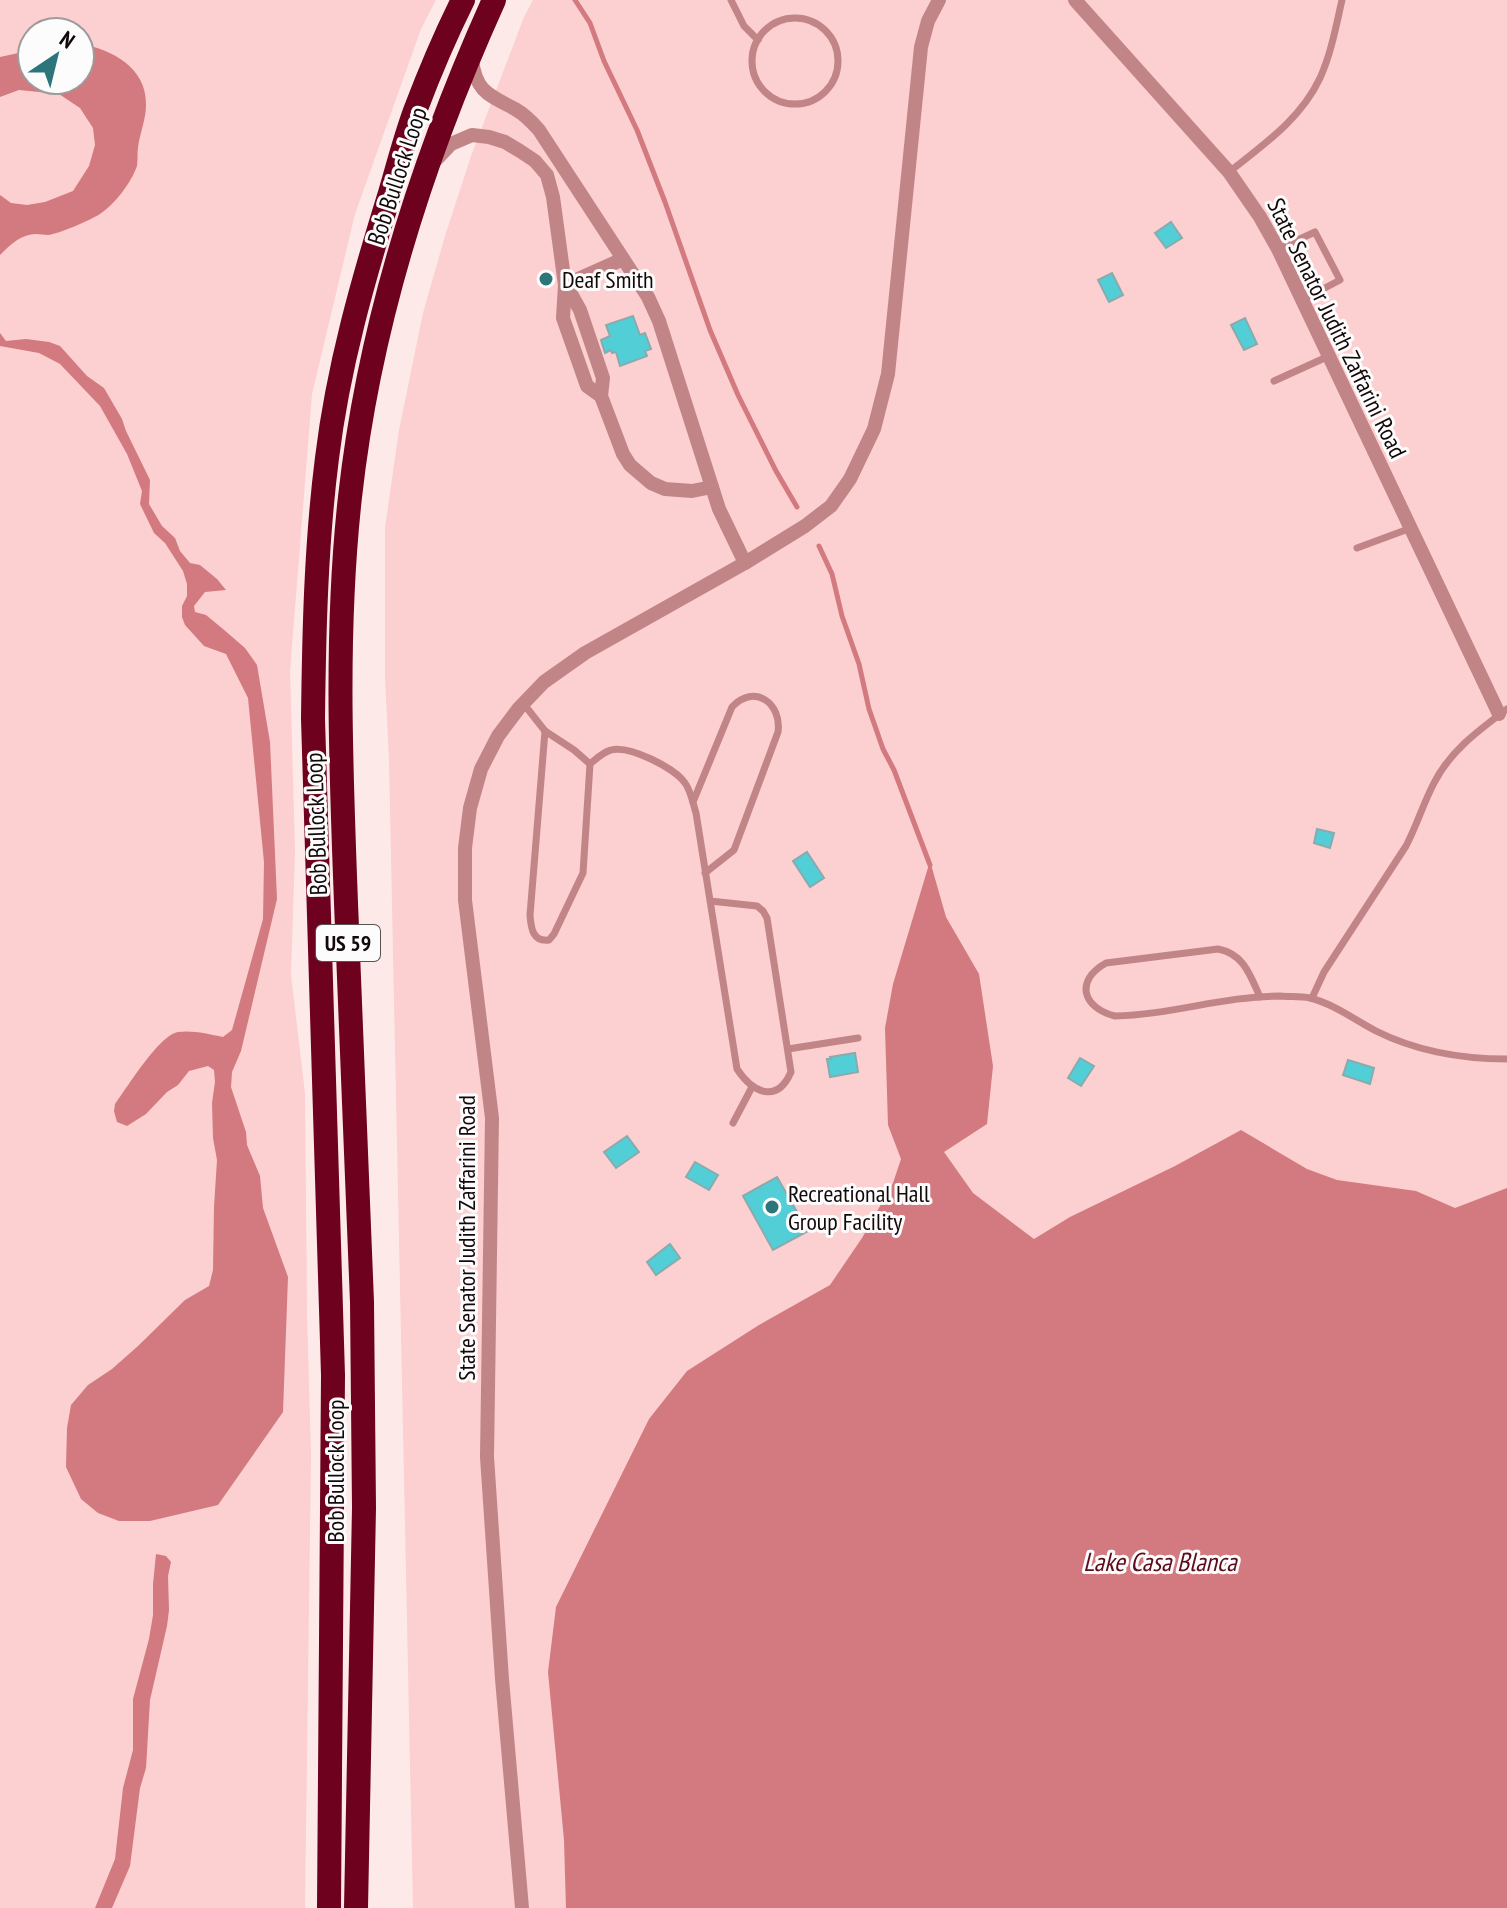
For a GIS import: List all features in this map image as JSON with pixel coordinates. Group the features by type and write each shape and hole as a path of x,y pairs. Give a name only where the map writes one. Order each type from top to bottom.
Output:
{"highway":[{"name":"Bob Bullock Loop","path":"329,1908 333,1389 313,719 320,524 338,393 363,283 415,111 463,0"},
{"name":"Bob Bullock Loop","path":"356,1908 364,1508 362,1317 340,693 350,496 359,431 385,306 425,172 470,52 494,0"}],"street":[{"name":"State Senator Judith Zaffarini Road","path":"522,1908 487,1457 492,1118 468,926 466,828 481,769 498,736 544,682 572,661 805,526 831,506 855,470 874,429 884,393 891,352 921,47 928,21 939,0"},
{"name":"State Senator Judith Zaffarini Road","path":"1075,0 1229,172 1260,217 1503,712"},
{"path":"470,52 474,76 480,88 517,110 539,130 648,297 659,321 722,516 745,563"},
{"path":"425,172 451,144 472,135 505,142 535,161 547,175 565,285 580,310 603,378 601,396 623,454 639,474 651,483 672,491 712,487"},
{"path":"565,285 623,259"}],"lane":[{"path":"731,0 744,26 758,40"},
{"path":"1229,172 1289,122 1307,101 1324,67 1342,0"},
{"path":"782,19 811,20 832,38 838,65 834,79 816,99 788,103 775,98 764,89 752,64 758,40 770,26 782,19"},
{"path":"1278,249 1315,232 1340,280 1302,300"},
{"path":"1274,381 1329,356"},
{"path":"1357,548 1411,528"},
{"path":"693,802 732,707 747,697 760,697 769,703 777,712 778,732 734,850 705,873"},
{"path":"523,703 545,731 590,764"},
{"path":"1312,998 1324,972 1411,838 1443,767 1463,744 1503,712"},
{"path":"545,731 530,915 535,937 541,941 549,940 554,934 582,878 590,764 612,750 634,752 679,777 693,802 737,1069 752,1087 767,1092 778,1091 791,1072 767,918 757,906 710,901"},
{"path":"1260,997 1244,964 1233,953 1218,949 1106,963 1093,971 1085,989 1096,1008 1115,1016 1260,997 1312,998 1386,1036 1422,1049 1461,1057 1507,1059"},
{"path":"788,1049 858,1038"},
{"path":"733,1123 752,1087"}],"shaded area":[{"path":"0,0 436,0 421,29 355,214 312,394 290,671 295,851 291,975 305,1093 311,1455 305,1908 0,1908"},
{"path":"533,0 1507,0 1507,1908 413,1908 385,677 385,528 399,430 423,313 471,156"}],"water":[{"path":"96,48 125,62 134,71 145,92 146,105 137,166 131,179 122,193 100,214 53,234 25,236 0,255 0,195 11,203 27,205 45,202 73,191 89,166 95,145 93,128 80,108 62,96 96,96"},
{"path":"16,54 16,91 0,97 0,57"},
{"path":"0,333 6,341 26,339 60,346 87,376 104,388 150,480 149,504 162,526 175,538 180,551 190,563 200,565 226,590 205,592 194,606 195,612 206,615 223,629 245,648 257,665 270,742 277,899 241,1051 232,1072 231,1087 246,1132 247,1145 260,1176 263,1208 288,1277 283,1412 218,1505 150,1521 119,1521 98,1513 81,1499 66,1467 67,1428 71,1405 88,1385 112,1369 185,1300 209,1286 213,1270 217,1160 213,1138 214,1070 208,1066 189,1071 146,1114 127,1126 117,1122 114,1111 115,1104 144,1063 170,1035 189,1032 223,1037 232,1030 263,919 264,862 248,698 226,654 204,646 185,625 182,606 187,596 187,584 183,571 165,543 154,533 140,504 142,491 127,454 100,406 60,364 39,353 0,346"},
{"name":"Lake Casa Blanca","path":"930,861 946,917 979,974 993,1066 987,1124 944,1152 973,1193 1034,1239 1070,1217 1241,1130 1307,1169 1337,1180 1416,1191 1455,1208 1507,1188 1507,1908 566,1908 564,1840 548,1672 556,1607 649,1419 687,1371 830,1285 862,1238 893,1183 901,1159 888,1125 885,1028 893,984"},
{"path":"156,1554 166,1556 171,1562 168,1576 169,1610 150,1700 146,1768 140,1788 130,1866 112,1908 95,1908 115,1859 123,1788 133,1750 133,1699 153,1615"}],"building":[{"path":"1171,222 1182,238 1166,248 1155,233"},
{"path":"1112,273 1123,295 1109,302 1098,280"},
{"path":"633,316 640,335 645,333 651,349 645,351 647,356 620,366 616,352 612,353 611,350 605,353 601,340 610,336 606,325"},
{"path":"1245,318 1257,344 1244,350 1231,325"},
{"path":"1317,829 1334,833 1330,848 1314,843"},
{"path":"807,852 824,878 810,887 793,861"},
{"path":"855,1053 858,1072 830,1077 827,1059"},
{"path":"1080,1058 1094,1066 1081,1086 1068,1078"},
{"path":"1348,1060 1374,1068 1370,1084 1343,1075"},
{"path":"627,1136 639,1152 616,1168 604,1152"},
{"path":"695,1162 718,1175 709,1190 686,1177"},
{"name":"Recreational Hall Group Facility","path":"777,1177 808,1231 773,1250 743,1196"},
{"path":"670,1244 680,1258 656,1275 647,1262"}],"waterway":[{"path":"575,0 590,23 604,61 637,130 710,330 738,395 797,507"},
{"path":"819,546 832,574 869,709 930,865"}],"place":[{"name":"Deaf Smith","path":"546,279"},
{"name":"Recreational Hall Group Facility","path":"772,1207"}]}
